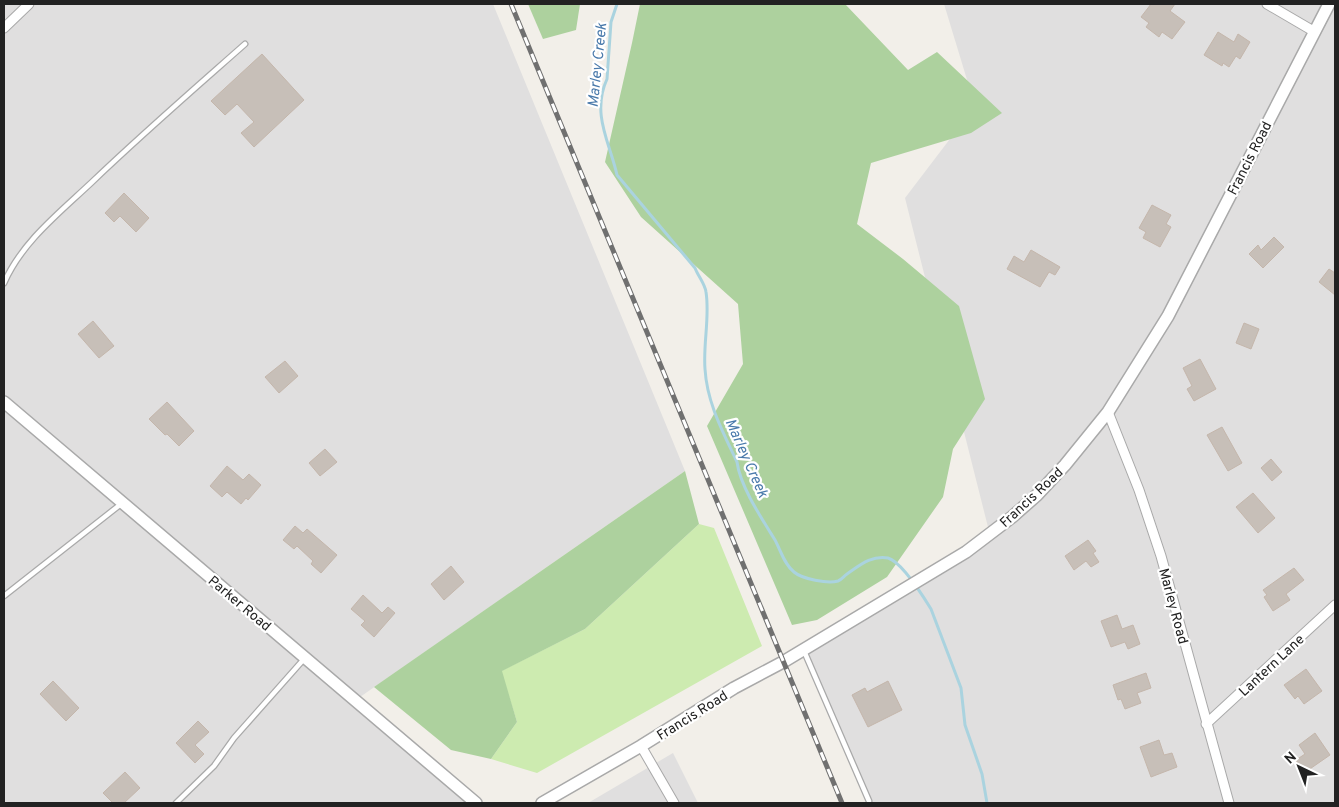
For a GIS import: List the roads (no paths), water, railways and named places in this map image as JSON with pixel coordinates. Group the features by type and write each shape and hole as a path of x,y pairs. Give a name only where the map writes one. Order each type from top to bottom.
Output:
{"street":[{"path":"4,28 29,4"},
{"path":"1267,4 1315,32"},
{"name":"Francis Road","path":"542,803 941,567 979,543 1031,500 1065,465 1108,412 1168,316 1329,4"},
{"name":"Parker Road","path":"4,402 476,803"},
{"name":"Marley Road","path":"1108,412 1134,476 1161,556 1229,803"},
{"name":"Lantern Lane","path":"1206,724 1335,605"},
{"path":"641,746 674,803"}],"lane":[{"path":"4,283 9,271 25,248 45,226 135,142 245,44"},
{"path":"4,596 122,503"},
{"path":"803,650 870,800"},
{"path":"176,803 214,766 234,738 305,658"}],"waterway":[{"name":"Marley Creek","path":"617,4 611,22 607,79 601,104 603,128 617,175 695,268 704,286 707,301 706,382 716,417 737,462 747,492 785,561 798,575 809,579 834,582 866,562 882,557 894,561 912,580 931,609 961,688 965,725 982,774 987,803"}],"railway":[{"path":"511,4 842,803"}]}
